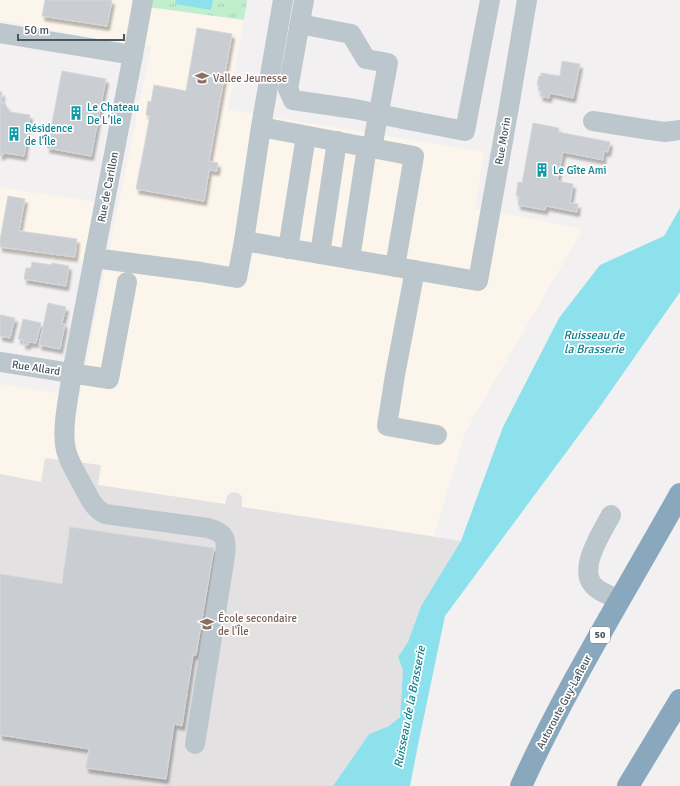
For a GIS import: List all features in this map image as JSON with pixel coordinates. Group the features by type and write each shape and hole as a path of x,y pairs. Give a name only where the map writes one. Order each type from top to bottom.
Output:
{"highway":[{"path":"663,524 680,486"},
{"name":"Autoroute Guy-Lafleur","path":"521,786 557,714 680,494"},
{"path":"628,786 680,700"},
{"path":"628,786 680,716"}],"street":[{"name":"Rue de Carillon","path":"142,0 72,373 64,434 66,449 73,467 96,508 100,512 105,514 208,528 221,533 224,537 226,543 222,575 196,744"},
{"path":"94,258 237,278 244,242 260,127 283,0"},
{"path":"304,0 288,89 293,100 355,109 466,130 490,0"},
{"name":"Rue Morin","path":"415,270 478,281 509,107 526,0"},
{"path":"300,24 351,34 366,59 388,63 370,148 350,259"},
{"path":"0,33 133,54"},
{"path":"592,121 665,132 680,130"},
{"path":"260,127 414,156 395,267"},
{"path":"288,249 306,136"},
{"path":"320,254 337,141"},
{"path":"244,242 415,270 387,426 437,435"},
{"name":"Rue Allard","path":"0,362 109,379 127,282"},
{"path":"611,516 587,542 592,554 588,568 592,584 596,588 620,600"}],"shaded area":[{"path":"0,0 131,0 130,5 244,20 228,110 484,152 475,209 583,229 465,432 434,536 98,485 41,482 0,474 0,384 79,397 151,47 0,20"},
{"path":"0,187 95,202 84,263 0,251"},
{"name":"École secondaire de l'Île","path":"45,458 101,465 98,485 225,504 227,496 230,493 235,492 240,494 242,498 242,507 461,541 421,606 408,642 398,657 403,670 400,717 389,726 369,734 333,786 0,786 0,474 41,482"}],"green space":[{"path":"143,0 247,0 244,20 141,6"}],"water":[{"path":"176,0 213,0 211,10 175,4"},
{"name":"Ruisseau de la Brasserie","path":"680,208 680,292 599,408 445,616 410,786 333,786 369,734 389,726 400,717 403,670 398,657 408,642 421,606 461,541 503,427 559,318 600,265 664,236"}],"building":[{"path":"45,0 112,0 107,26 42,16"},
{"path":"197,28 232,34 209,161 218,163 217,171 209,170 204,201 136,189 150,116 146,115 148,101 151,102 154,85 186,91"},
{"path":"562,61 580,64 573,98 550,93 549,98 540,96 541,91 538,91 539,86 537,85 539,76 541,76 541,73 560,76"},
{"name":"Le Chateau De L'Ile","path":"62,71 106,79 91,156 47,148"},
{"name":"Résidence de l'Île","path":"0,92 2,92 1,103 5,104 10,112 30,115 24,156 5,153 0,156"},
{"name":"Le Gîte Ami","path":"533,123 559,128 558,132 610,142 608,152 604,151 603,160 563,152 557,181 573,184 570,203 578,204 577,212 546,206 545,210 518,205 519,196 516,196 518,182 522,183"},
{"path":"8,196 25,199 19,231 77,239 75,257 0,247"},
{"path":"32,262 69,266 66,286 24,279 26,268 31,268"},
{"path":"48,303 66,307 62,323 65,324 60,349 39,345"},
{"path":"0,315 15,318 10,338 0,336"},
{"path":"23,319 41,323 36,343 29,342 28,345 23,344 24,340 18,339"},
{"path":"70,527 214,548 196,655 193,655 182,726 174,724 166,779 86,768 89,749 0,735 0,574 62,584"}],"place":[{"name":"Vallee Jeunesse","path":"202,78"},
{"name":"Le Chateau De L'Ile","path":"76,113"},
{"name":"Résidence de l'Île","path":"14,134"},
{"name":"Le Gîte Ami","path":"542,170"},
{"name":"École secondaire de l'Île","path":"207,624"}]}
